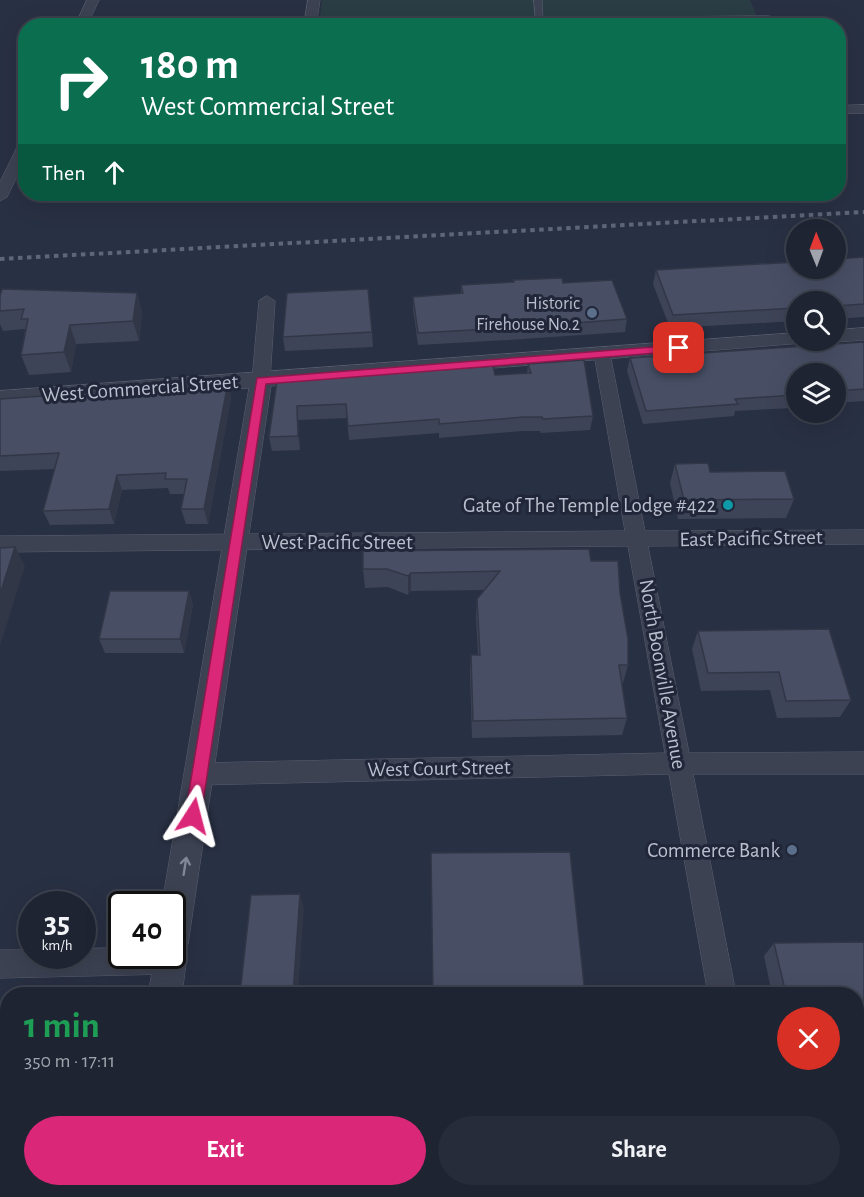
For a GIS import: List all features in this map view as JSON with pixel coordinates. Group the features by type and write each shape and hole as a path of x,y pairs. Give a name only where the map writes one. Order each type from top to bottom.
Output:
{"street":[{"path":"85,18 93,0"},
{"path":"311,18 314,0"},
{"path":"538,0 540,18"},
{"path":"846,110 864,109"},
{"path":"0,158 18,157"},
{"path":"0,197 18,164"},
{"path":"181,891 261,380 267,300"},
{"path":"846,335 864,334"},
{"name":"West Commercial Street","path":"0,398 786,340"},
{"name":"North Boonville Avenue","path":"602,354 721,987"},
{"name":"East Pacific Street","path":"638,539 864,537"},
{"name":"West Pacific Street","path":"0,544 638,539"},
{"name":"West Court Street","path":"199,774 679,763 864,763"},
{"path":"0,964 108,957"},
{"path":"166,987 169,969"}],"shaded area":[{"path":"322,0 750,0 756,14 752,16 320,18"}],"building":[{"path":"864,257 864,304 846,305 846,291 786,291 786,309 673,315 656,270 786,263 786,279 846,279 846,258"},
{"path":"562,278 563,283 612,280 627,319 418,333 413,297 463,293 461,285"},
{"path":"2,289 137,293 133,321 70,325 64,352 21,355 28,319 21,319 24,309 0,311"},
{"path":"368,289 372,332 283,337 287,293"},
{"path":"864,342 864,389 846,390 846,363 786,363 786,396 735,399 738,404 646,411 630,358 786,347 786,351 846,351 846,343"},
{"path":"584,360 593,416 543,419 542,417 524,417 439,424 439,419 348,426 346,404 297,406 298,436 269,437 277,381 493,366 495,375 531,373 528,364"},
{"path":"228,383 204,509 181,509 187,479 165,479 166,473 117,475 109,509 43,511 59,453 0,456 0,399"},
{"path":"708,463 710,472 785,471 794,499 684,500 675,464"},
{"path":"15,547 0,594 0,548"},
{"path":"589,549 591,561 618,561 620,593 628,639 628,665 619,665 627,718 473,721 471,655 480,655 477,599 500,571 411,573 408,576 387,569 363,569 363,551"},
{"path":"110,591 189,591 180,639 99,639"},
{"path":"829,629 851,700 786,701 779,672 708,673 698,631"},
{"path":"570,852 584,987 433,987 431,853"},
{"path":"300,894 293,987 241,987 251,895"},
{"path":"864,942 864,987 784,987 774,943"}],"railway":[{"path":"0,259 864,212"}],"place":[{"name":"Historic Firehouse No.2","path":"592,313"},
{"name":"Gate of The Temple Lodge #422","path":"728,505"},
{"name":"Commerce Bank","path":"792,850"}],"route":[{"path":"193,816 261,380 679,348"}]}
